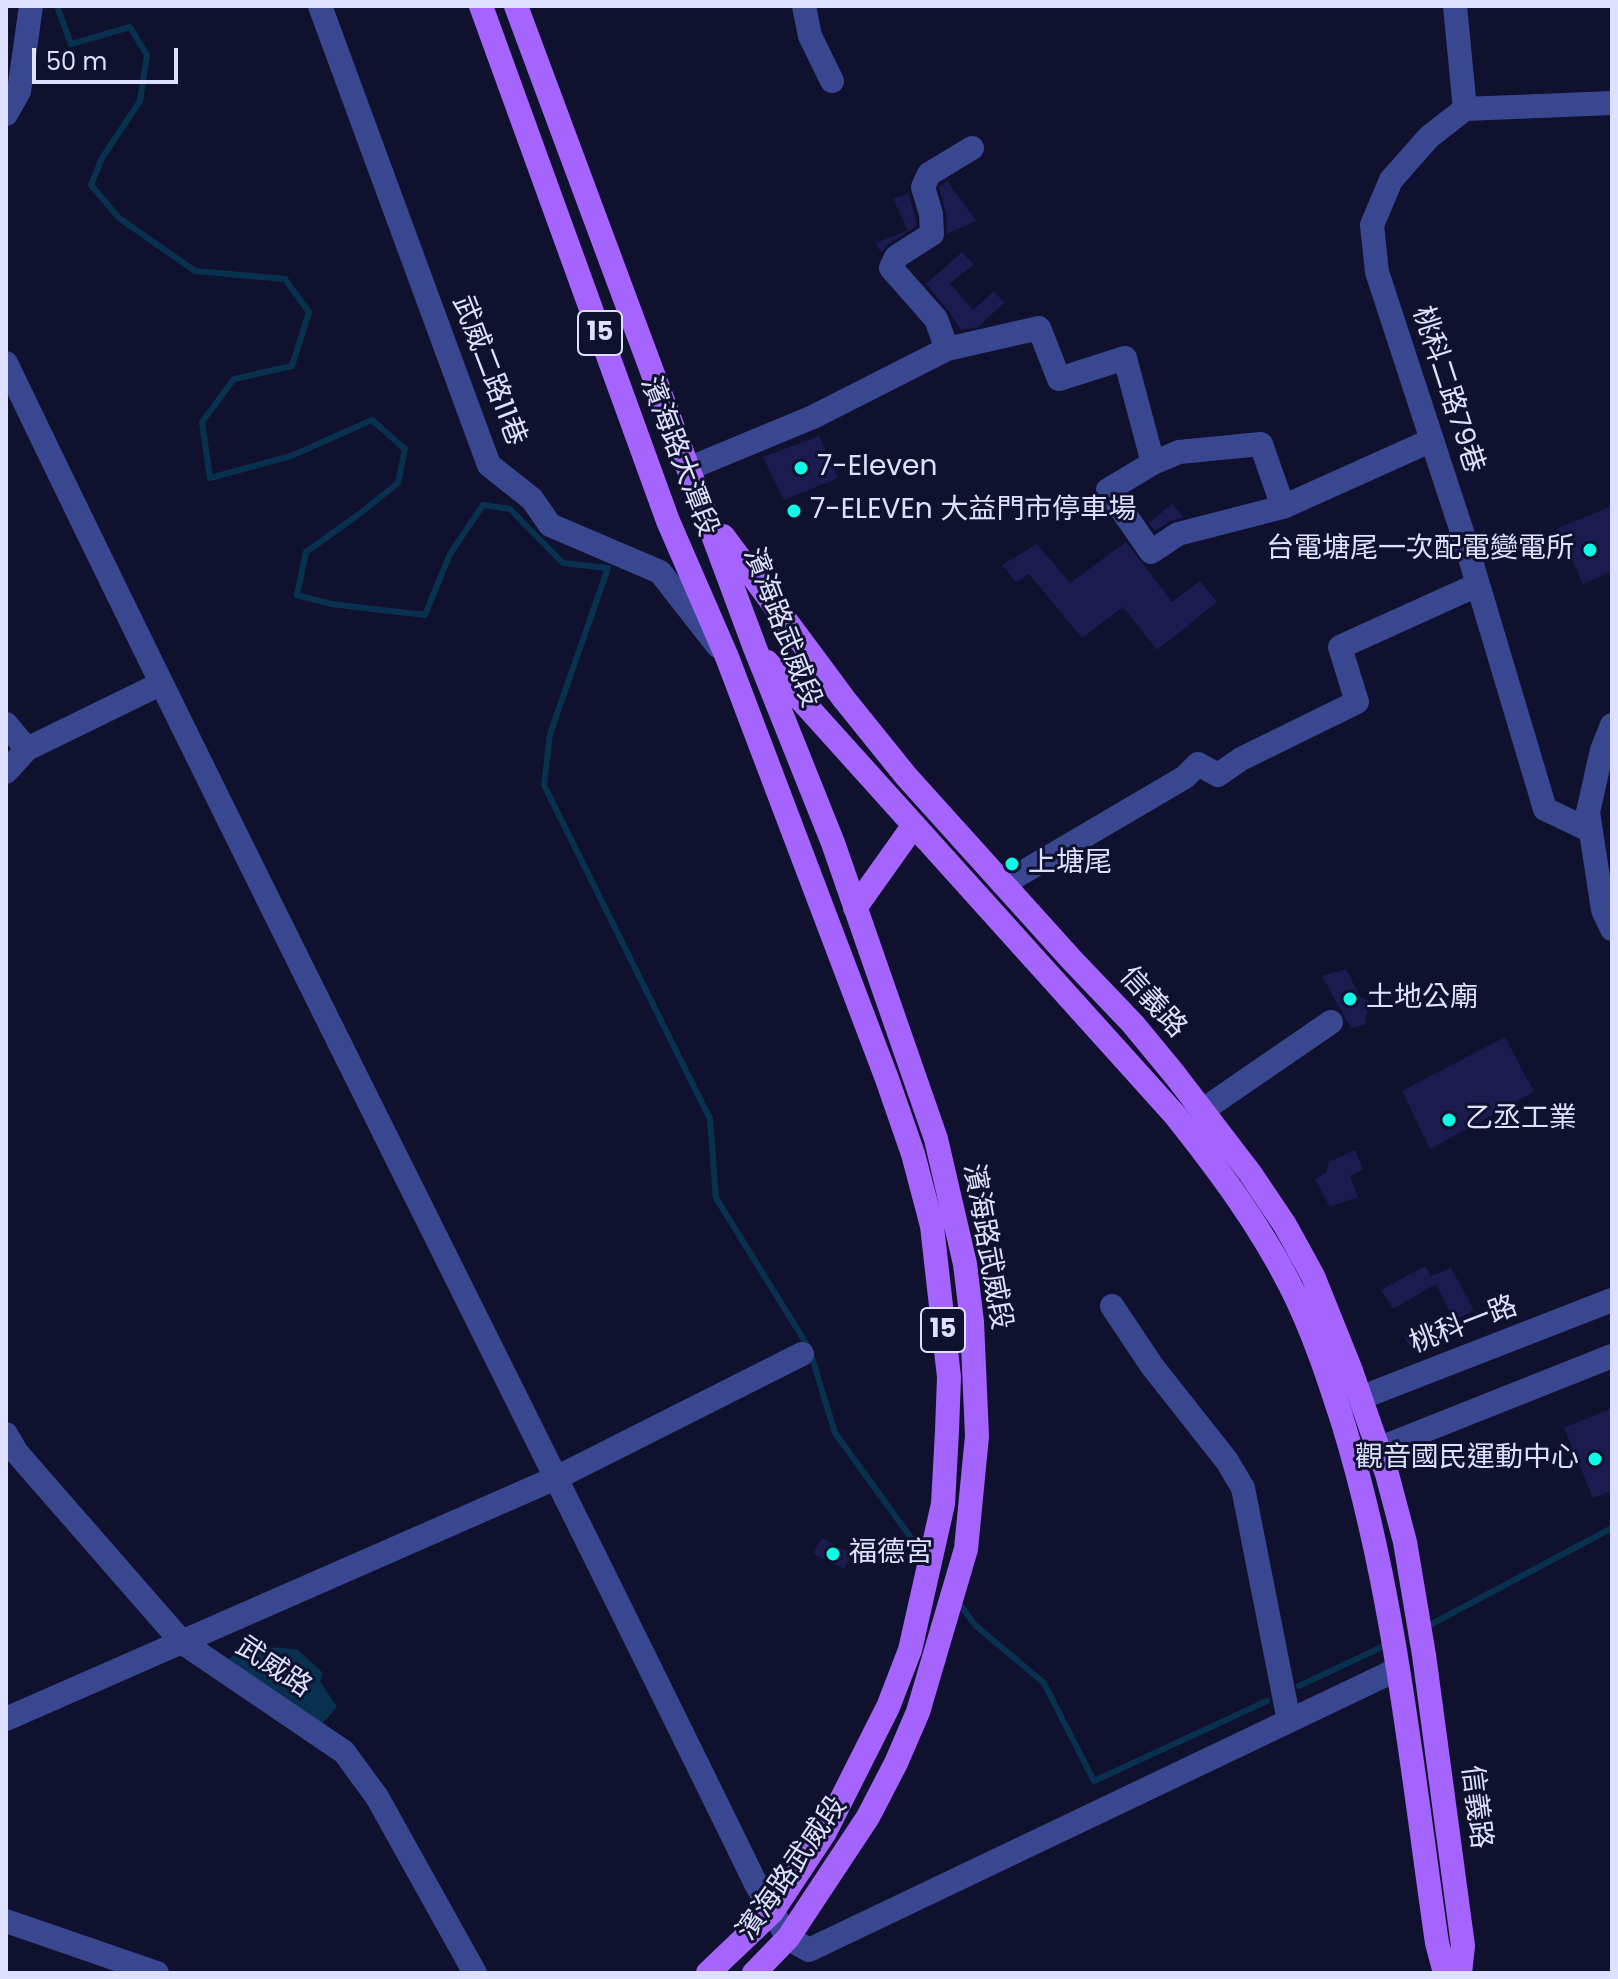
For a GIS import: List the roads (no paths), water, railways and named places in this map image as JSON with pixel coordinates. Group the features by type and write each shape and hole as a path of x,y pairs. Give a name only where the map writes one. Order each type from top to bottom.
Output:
{"main road":[{"name":"濱海路大潭段","path":"481,6 668,521 727,657"},
{"name":"濱海路大潭段","path":"516,6 707,515"},
{"name":"濱海路武威段","path":"707,515 755,648 833,843 936,1139 965,1264 972,1322 977,1436 966,1549 918,1712 868,1817 788,1938 754,1973"},
{"name":"信義路","path":"707,515 906,776 1133,1024 1203,1110 1285,1225 1313,1276 1361,1399 1405,1542 1423,1649 1463,1946 1460,1973"},
{"path":"727,657 755,648 791,626"},
{"name":"信義路","path":"755,648 1185,1127 1237,1195 1291,1286 1328,1375 1376,1542 1397,1662 1437,1943 1445,1973"},
{"name":"濱海路武威段","path":"708,1973 772,1912 825,1832 888,1707 910,1650 943,1504 949,1377 932,1226 913,1154 727,657"},
{"path":"855,908 914,825"}],"street":[{"path":"6,114 19,91 31,6"},
{"name":"武威二路11巷","path":"320,6 489,465 532,499 550,525 660,572 727,657"},
{"path":"804,6 810,36 832,81"},
{"path":"1455,6 1465,109 1612,103"},
{"name":"桃科二路79巷","path":"1465,109 1429,137 1391,180 1372,225 1377,272 1545,809 1591,831"},
{"path":"947,349 936,319 891,268 896,257 932,234 931,214 923,187 929,174 972,148"},
{"path":"690,468 813,417 947,349 1039,328 1059,379 1125,358 1153,463"},
{"path":"6,363 160,684 558,1477 756,1884 788,1938 809,1950 1289,1721 1397,1662"},
{"path":"1283,507 1261,444 1179,452 1153,463 1108,490 1151,552 1178,534 1283,507 1432,440"},
{"path":"1003,884 1185,777 1198,764 1218,775 1241,759 1357,702 1340,647 1477,585"},
{"path":"6,772 27,749 160,684"},
{"path":"6,724 27,749"},
{"path":"1612,725 1602,750 1588,812 1603,910 1612,929"},
{"path":"1185,1127 1203,1110 1331,1022"},
{"name":"桃科一路","path":"1337,1406 1612,1300"},
{"path":"1112,1306 1186,1413 1227,1461 1243,1488 1289,1721"},
{"path":"6,1719 558,1477 802,1354"},
{"path":"1353,1456 1378,1449 1612,1356"},
{"name":"武威路","path":"6,1434 17,1453 182,1642 344,1752 377,1797 475,1973"},
{"path":"6,1921 157,1973"}],"water":[{"path":"248,1646 297,1649 323,1673 320,1681 337,1707 320,1726 225,1661"}],"waterway":[{"path":"57,6 71,44 130,27 147,55 140,101 102,158 91,185 119,218 195,271 285,279 309,312 292,366 234,379 202,422 210,478 291,456 372,420 405,449 398,483 306,552 297,595 331,604 425,615 450,554 483,505 510,509 563,563 608,568 550,734 544,785 710,1119 716,1198 809,1348 835,1433 917,1546"},
{"path":"1426,1627 1612,1528"},
{"path":"958,1602 975,1625 1044,1683 1094,1781 1267,1701"},
{"path":"1299,1686 1386,1645"}],"place":[{"name":"7-Eleven","path":"801,468"},
{"name":"7-ELEVEn 大益門市停車場","path":"794,511"},
{"name":"台電塘尾一次配電變電所","path":"1590,550"},
{"name":"上塘尾","path":"1012,864"},
{"name":"土地公廟","path":"1350,999"},
{"name":"乙丞工業","path":"1449,1120"},
{"name":"觀音國民運動中心","path":"1595,1459"},
{"name":"福德宮","path":"833,1554"}]}
